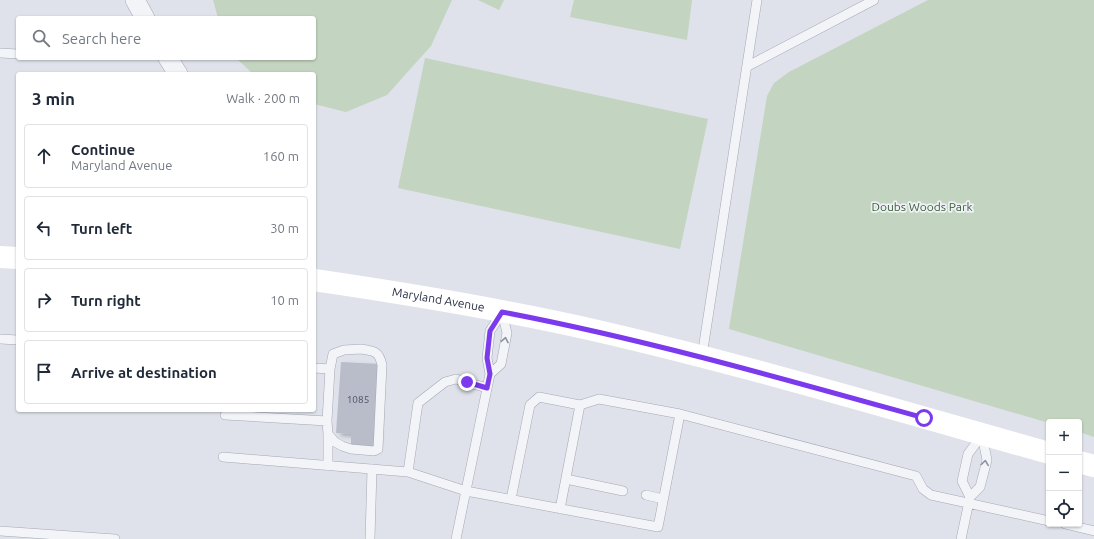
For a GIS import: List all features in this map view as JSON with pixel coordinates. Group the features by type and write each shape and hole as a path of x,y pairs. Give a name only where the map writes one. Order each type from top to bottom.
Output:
{"main road":[{"path":"0,257 16,258"},
{"name":"Maryland Avenue","path":"316,280 502,312 600,332 702,356 1046,453"},
{"path":"1082,463 1094,466"}],"street":[{"path":"135,0 144,16"},
{"path":"169,60 177,72"}],"lane":[{"path":"702,356 757,0"},
{"path":"748,66 874,0"},
{"path":"0,53 16,54"},
{"path":"490,374 501,364 507,333 502,312"},
{"path":"456,539 490,374 487,358 490,331 502,312"},
{"path":"0,339 16,340"},
{"path":"328,434 335,442 352,449 378,450 382,364 380,356 374,351 361,349 344,350 333,354 330,369 327,421 328,466"},
{"path":"316,368 330,369"},
{"path":"408,472 418,403 445,382 456,379 487,388"},
{"path":"511,500 530,406 539,397 580,405 599,399 680,414 916,476 923,489 931,495 969,500 1046,520"},
{"path":"560,509 580,405"},
{"path":"223,458 408,472 466,491 658,528 680,414"},
{"path":"225,415 327,421"},
{"path":"969,500 962,481 968,454 982,435"},
{"path":"961,539 969,500 980,487 987,460 982,435"},
{"path":"370,539 372,469"},
{"path":"566,478 623,491"},
{"path":"646,495 663,499"},
{"path":"1077,527 1094,531"},
{"path":"0,531 115,539"}],"green space":[{"path":"213,0 452,0 431,46 387,95 346,112 316,104 316,72 251,72 238,60 316,60 316,16 217,16"},
{"path":"478,0 504,0 499,10"},
{"path":"574,0 692,0 687,40 570,17"},
{"name":"Doubs Woods Park","path":"928,0 1094,0 1094,437 1082,433 1082,419 1046,419 1046,422 729,329 767,96 774,83 789,72"},
{"path":"425,58 708,119 680,249 398,188"}],"building":[{"path":"341,362 380,364 375,448 351,446 351,434 336,433"}],"route":[{"path":"467,382 487,388 490,374 487,358 490,331 502,312 600,332 702,356 924,418"}]}
